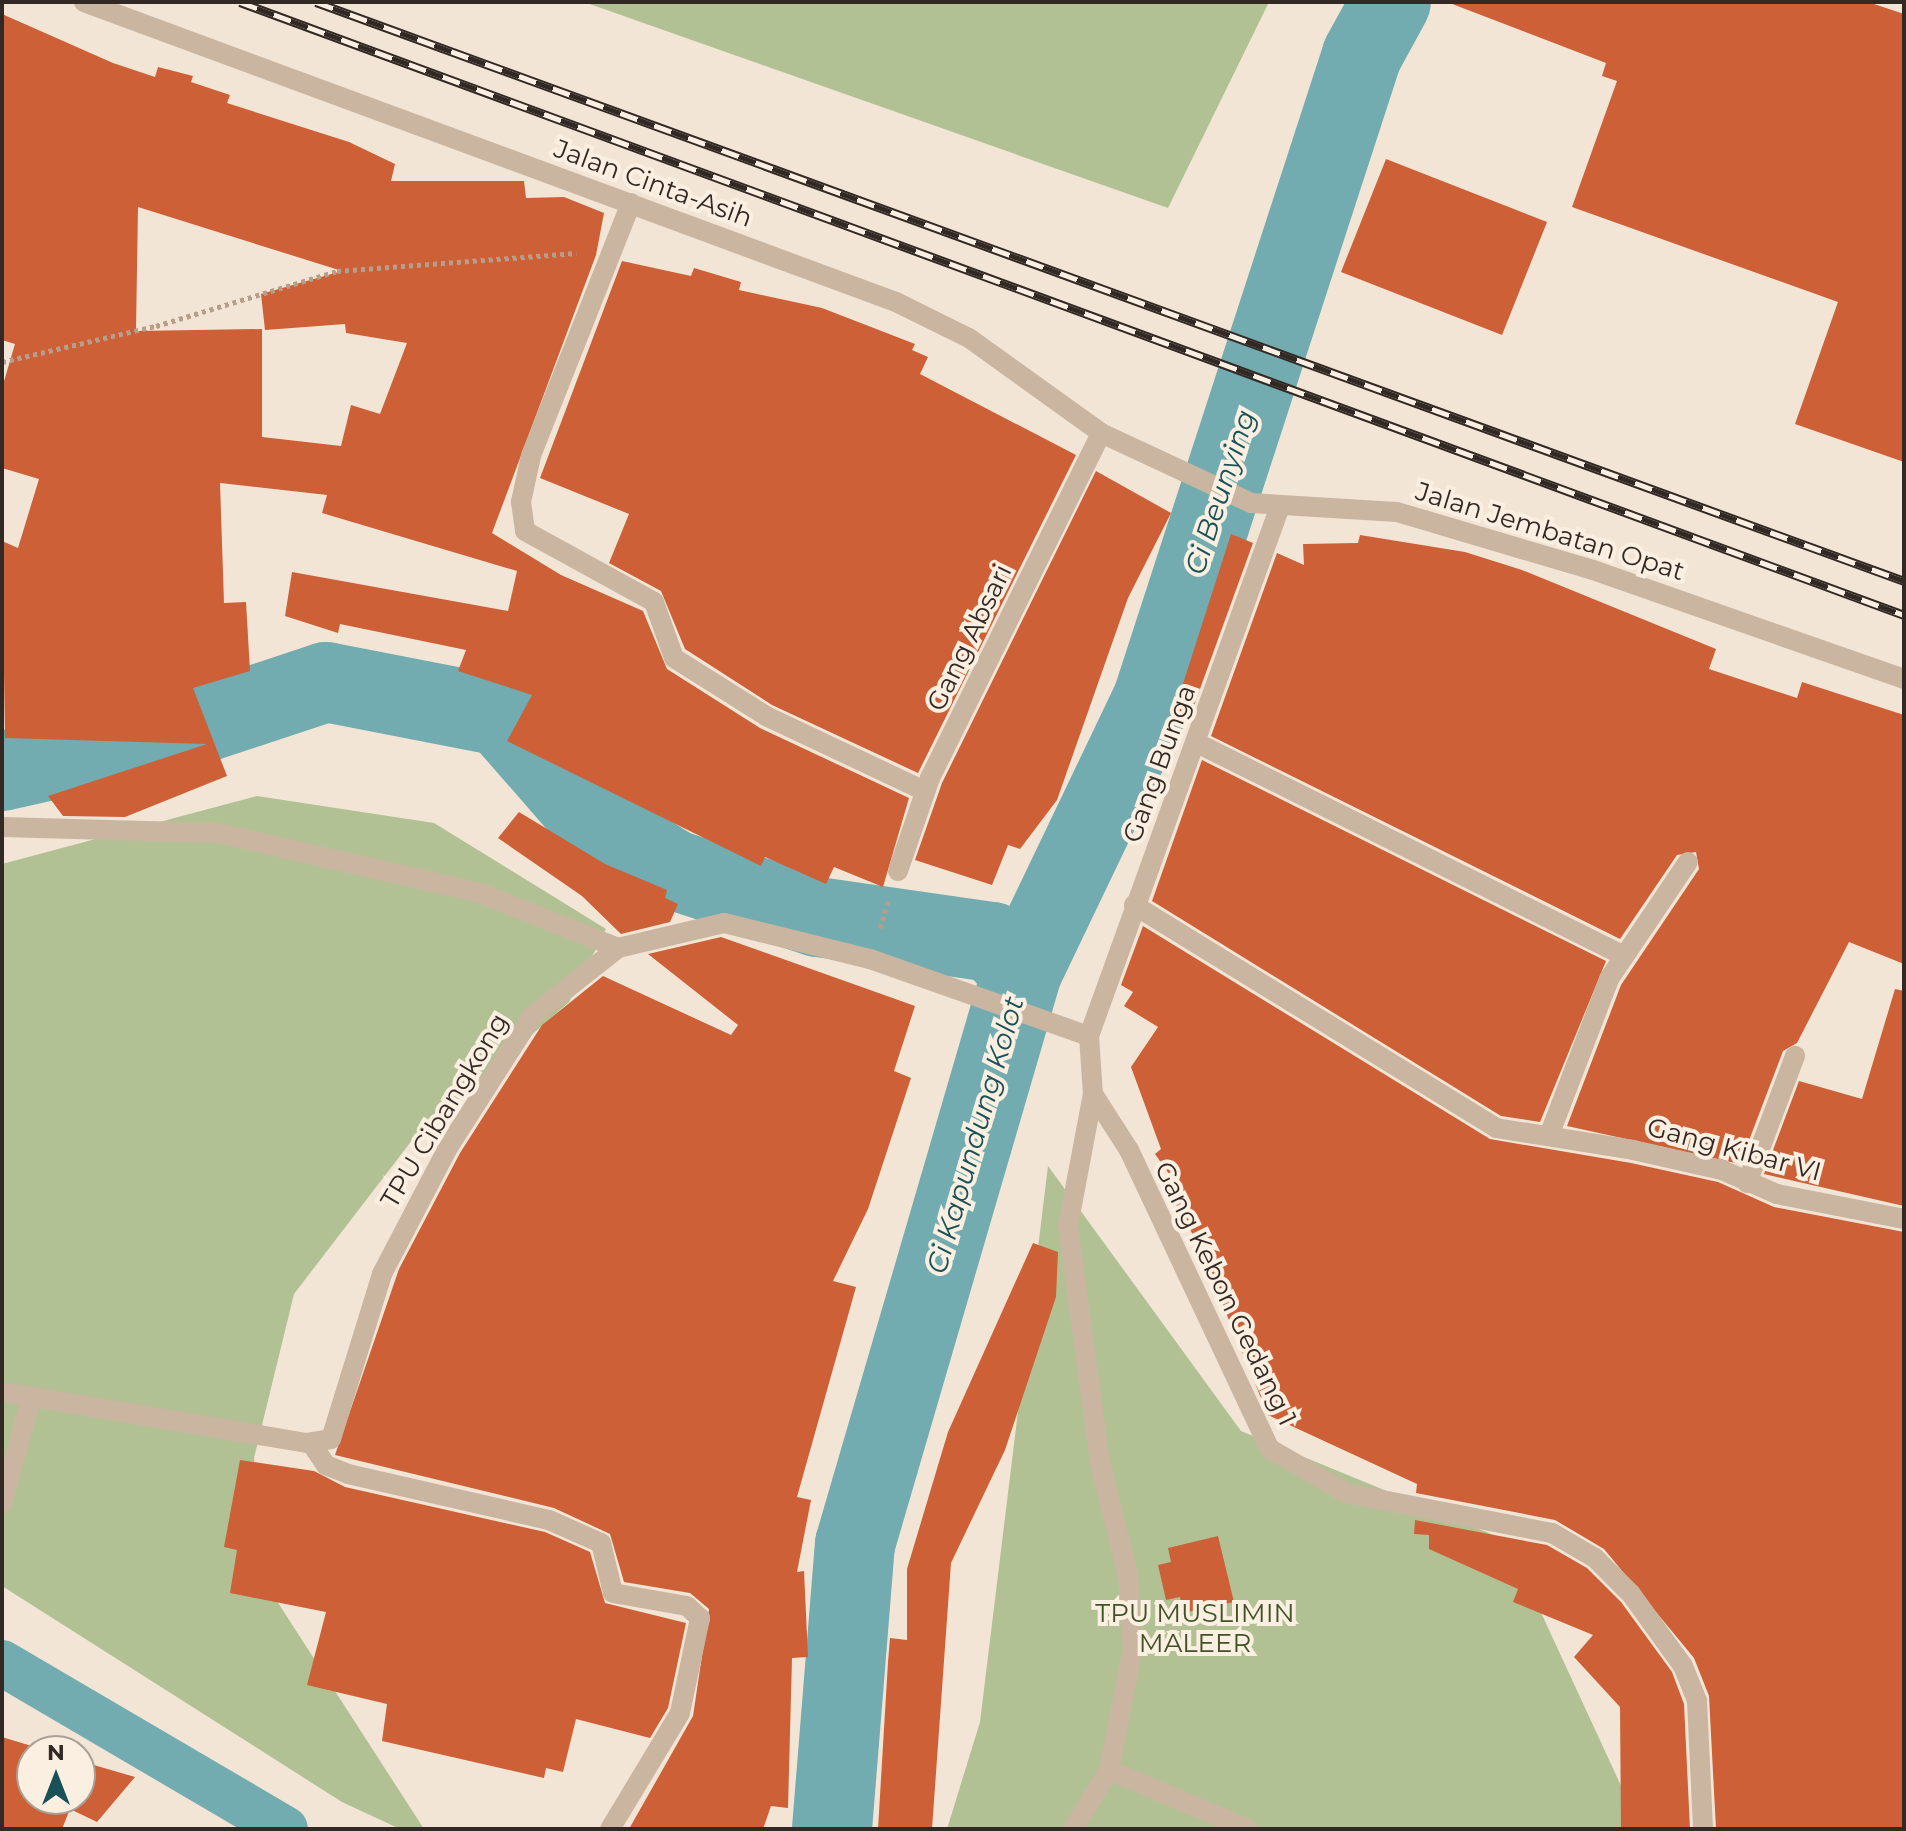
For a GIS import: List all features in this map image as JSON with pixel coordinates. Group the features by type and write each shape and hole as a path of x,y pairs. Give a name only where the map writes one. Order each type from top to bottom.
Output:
{"street":[{"name":"Jalan Cinta-Asih","path":"84,2 931,317 1101,433 1174,472"},
{"path":"631,203 531,456 521,524 534,539 654,602 674,658 766,716 925,791"},
{"name":"Gang Absari","path":"895,878 925,791 1101,433"},
{"name":"Jalan Jembatan Opat","path":"1174,472 1251,503 1279,509 1397,512 1664,594 1904,679"},
{"name":"Gang Bunga","path":"1082,1034 1199,744 1279,509"},
{"path":"1199,744 1623,955"},
{"path":"2,827 218,833 480,893 618,948"},
{"path":"1550,1133 1623,955 1688,862"},
{"name":"Gang Kibar VI","path":"1134,905 1483,1123 1550,1133 1722,1170 1747,1183 1904,1219"},
{"name":"TPU Cibangkong","path":"311,1443 337,1432 382,1274 449,1146 532,1016 618,948 724,923 870,959 959,995 1082,1034"},
{"path":"1073,1829 1109,1770 1133,1648 1128,1575 1100,1463 1067,1205 1093,1094 1082,1034"},
{"path":"1747,1183 1795,1056"},
{"name":"Gang Kebon Gedang 1","path":"1093,1094 1129,1150 1270,1449 1346,1493 1552,1533 1595,1558 1631,1594 1683,1666 1697,1701 1703,1829"},
{"path":"2,1392 116,1415 311,1443 326,1465 348,1474 549,1520 601,1543 613,1593 687,1606 700,1618 680,1713 610,1829"},
{"path":"2,1504 31,1399"},
{"path":"1109,1770 1248,1829"}],"path":[{"path":"2,362 156,326 337,271 592,254"},
{"path":"878,932 895,878"}],"green space":[{"path":"584,2 1269,2 1168,208"},
{"path":"257,796 434,823 606,929 569,1002 413,1139 294,1294 254,1458 273,1595 424,1829 400,1829 342,1802 2,1586 2,864"},
{"name":"TPU MUSLIMIN MALEER","path":"1048,1166 1241,1431 1508,1541 1641,1829 947,1829 980,1722"}],"building":[{"path":"1447,2 1868,2 1904,14 1904,462 1795,424 1838,302 1572,207 1617,81 1602,76 1606,63"},
{"path":"2,14 113,63 155,77 158,67 193,76 191,82 230,95 227,103 349,142 395,164 391,181 524,181 526,198 564,197 604,213 596,255 492,533 561,575 643,611 667,669 760,728 909,798 883,887 834,867 826,884 765,857 761,866 507,741 532,695 458,671 466,650 340,624 338,633 285,616 292,572 508,611 517,571 322,513 327,495 220,483 224,603 246,602 250,671 193,688 227,776 125,817 63,816 48,796 207,744 5,738 2,541 18,548 39,479 2,468 2,388 15,344 2,340","holes":["138,207 342,271 261,294 265,330 345,324 346,333 407,343 380,414 351,405 341,446 262,437 262,329 136,331"]},
{"path":"1386,159 1547,222 1502,335 1341,272"},
{"path":"622,261 691,276 694,268 741,282 739,290 822,308 915,344 912,350 928,357 920,374 1076,455 918,773 772,705 685,649 661,591 609,563 629,514 540,478"},
{"path":"1096,471 1171,513 1128,598 1057,800 1020,849 1008,845 992,885 915,860 942,783"},
{"path":"1231,534 1253,543 1188,722 1172,718"},
{"path":"1360,535 1465,552 1522,570 1716,649 1709,669 1797,698 1802,682 1904,715 1904,964 1849,942 1797,1043 1783,1051 1740,1164 1567,1126 1621,985 1699,869 1696,852 1677,855 1620,939 1211,736 1277,553 1304,565 1303,544 1358,543"},
{"path":"1202,760 1606,961 1540,1122 1501,1116 1152,901"},
{"path":"519,812 605,864 667,890 665,898 678,904 670,922 621,934 582,896 498,838"},
{"path":"1143,926 1490,1139 1631,1163 1718,1182 1774,1207 1904,1232 1904,1829 1716,1829 1709,1696 1694,1658 1604,1549 1555,1520 1416,1493 1417,1484 1268,1415 1197,1242 1166,1187 1174,1181 1155,1154 1161,1149 1131,1067 1158,1027 1124,1006 1133,992 1121,985"},
{"path":"721,937 915,1006 894,1071 911,1078 868,1209 833,1281 856,1287 797,1497 811,1500 797,1572 804,1571 808,1657 792,1658 788,1808 771,1806 763,1829 629,1829 693,1716 709,1609 690,1593 624,1582 610,1534 554,1508 335,1455 399,1269 460,1153 542,1025 603,976 731,1035 738,1025 648,954"},
{"path":"1895,989 1904,991 1904,1206 1764,1174 1799,1081 1862,1099"},
{"path":"1033,1243 1058,1252 1056,1297 1005,1450 951,1563 932,1829 878,1829 890,1638 907,1640 907,1569 948,1432"},
{"path":"240,1460 314,1471 345,1487 545,1532 590,1552 605,1603 686,1623 668,1708 650,1738 576,1719 563,1772 546,1768 544,1778 382,1741 387,1704 307,1685 326,1612 230,1593 237,1550 224,1547"},
{"path":"1415,1520 1547,1545 1587,1568 1621,1602 1672,1672 1684,1704 1690,1829 1621,1829 1620,1707 1574,1657 1593,1635 1513,1602 1518,1589 1429,1549 1429,1535 1414,1534"},
{"path":"1218,1536 1234,1602 1183,1613 1180,1597 1166,1600 1158,1565 1171,1562 1168,1548"},
{"path":"2,1737 16,1741 16,1815 68,1815 62,1829 2,1829"},
{"path":"96,1766 135,1777 97,1822 82,1815 96,1815"}],"waterway":[{"name":"Ci Beunying","path":"832,1829 855,1544 1022,972 1153,698 1362,55 1391,2"},
{"name":"Ci Kapundung Kolot","path":"2,771 175,732 326,682 501,716 590,818 674,870 818,917 992,942 1022,972"},
{"path":"2,1663 285,1829"}],"railway":[{"path":"240,2 1904,615"},
{"path":"316,2 1904,581"}]}
